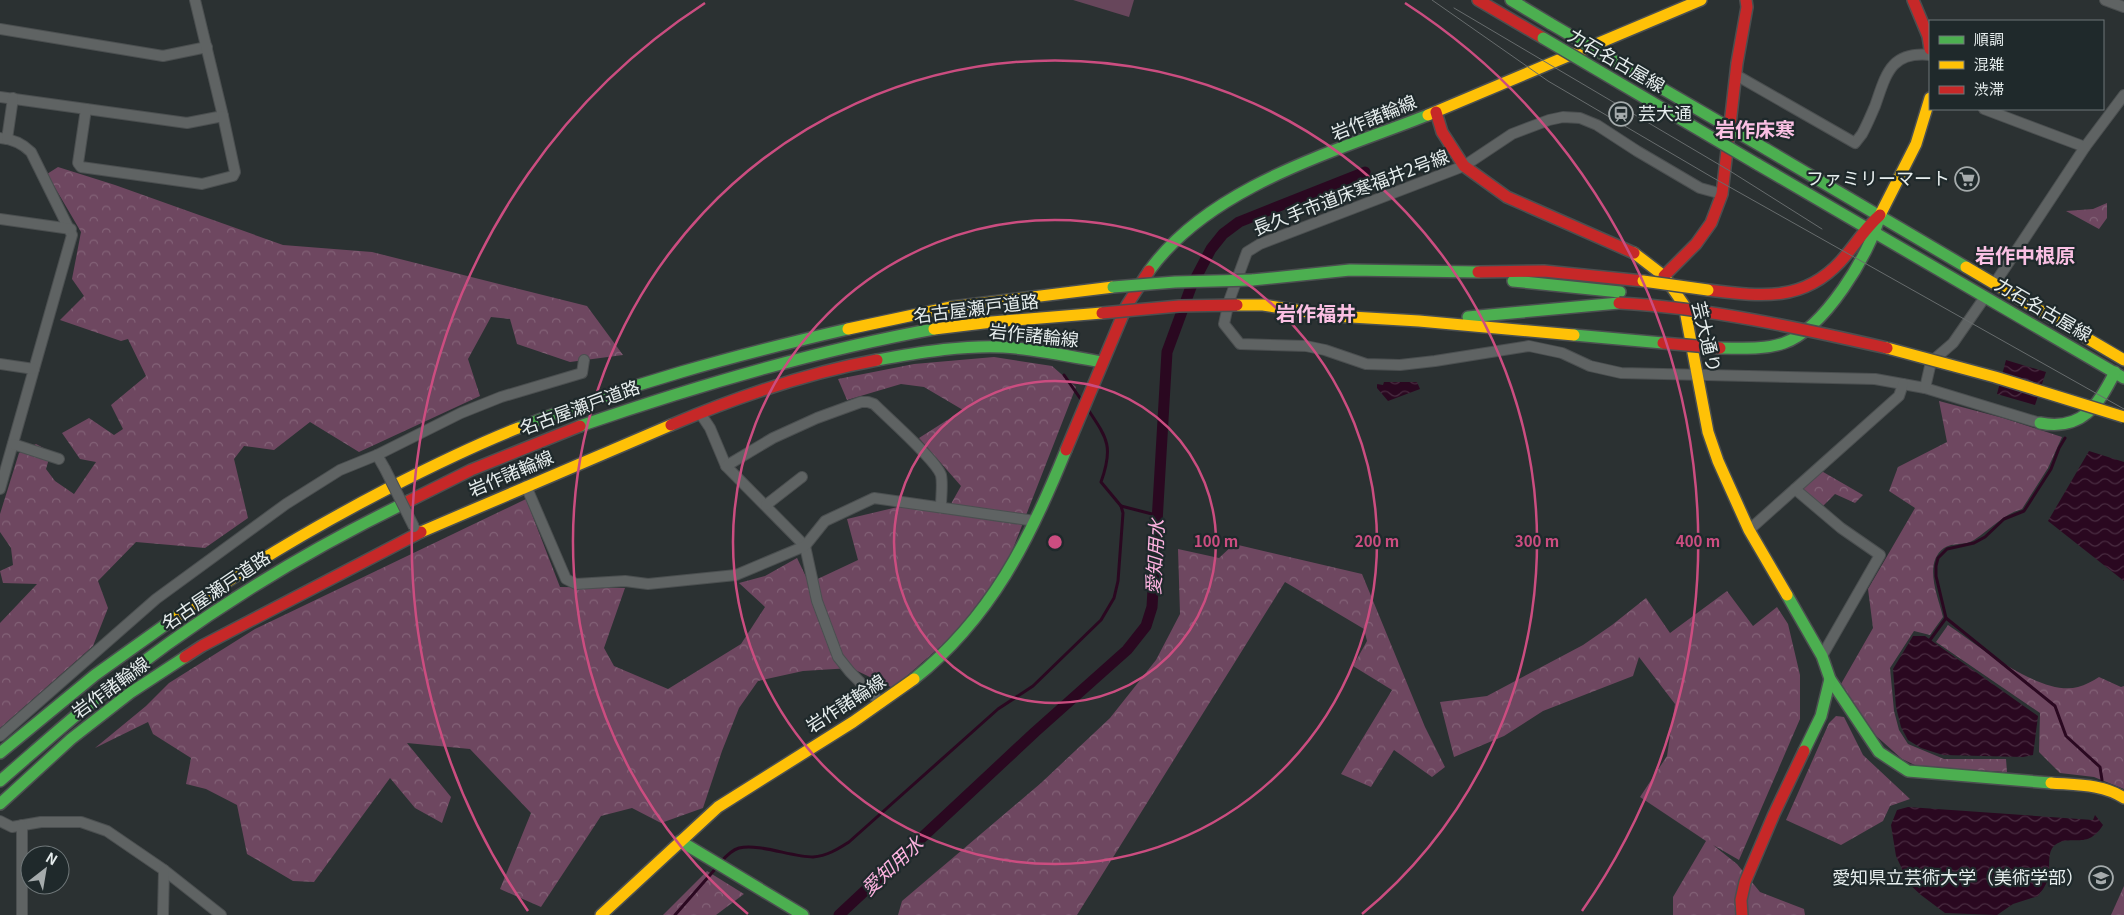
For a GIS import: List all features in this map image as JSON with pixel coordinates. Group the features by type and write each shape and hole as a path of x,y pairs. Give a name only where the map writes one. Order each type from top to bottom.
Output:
{"main road":[{"name":"力石名古屋線","path":"1511,0 2123,358"},
{"name":"岩作諸輪線","path":"601,915 719,806 882,703 915,680 972,625 1013,566 1035,521 1101,362 1135,289 1161,254 1192,226 1238,195 1300,166 1436,112 1701,0"},
{"path":"1664,276 1696,244 1711,223 1722,194 1736,75 1747,8 1746,0"},
{"path":"1913,0 1929,42"},
{"name":"力石名古屋線","path":"1483,1 1757,164 2119,375"},
{"path":"1419,321 1720,348 1759,349 1773,347 1798,337 1821,319 1840,293 1876,233 1880,215 1915,151 1929,103"},
{"path":"1436,112 1442,132 1464,166"},
{"name":"芸大通り","path":"1464,166 1507,197 1631,251 1664,276 1684,305 1708,432 1718,461 1749,530 1822,656 1830,679 1879,752 1908,772 2092,786 2115,792 2124,798"},
{"path":"1420,272 1544,271 1765,296 1779,295 1807,287 1831,271 1866,227 1880,215"},
{"name":"名古屋瀬戸道路","path":"0,753 95,675 224,582 281,547 337,515 468,448 568,408 663,376 757,350 951,307 1113,287 1175,282 1257,280 1350,270 1420,272"},
{"path":"1420,272 1620,297 1738,309 1895,341 1978,362 2124,408"},
{"path":"1419,321 1620,297 1658,306 1736,318 1886,348 1978,371 2124,417"},
{"name":"名古屋瀬戸道路","path":"0,780 106,689 236,597 347,531 416,494 478,466 576,426 670,393 868,342 956,326 1179,306 1236,305 1263,305 1334,316 1419,321"},
{"name":"岩作諸輪線","path":"0,804 71,739 147,682 202,646 416,530 700,413 765,389 846,366 934,350 1002,347 1060,354 1101,362"},
{"path":"2040,424 2049,426 2067,425 2084,418 2119,375"},
{"path":"1742,915 1741,900 1745,882 1774,814 1821,716 1830,679"},
{"path":"680,840 803,915"}],"street":[{"path":"86,109 78,163 81,167 202,184 233,176 235,172 223,116 195,0"},
{"path":"2105,0 2124,7"},
{"path":"0,29 163,56 207,47"},
{"path":"1736,75 1856,142 1862,134 1889,69 1902,58 1919,54 1929,55"},
{"path":"1995,283 2085,147 2124,95"},
{"path":"0,97 187,123 223,116"},
{"path":"0,488 72,235 71,229 31,152 24,146 4,138 13,98"},
{"path":"1987,110 2085,147"},
{"path":"1464,166 1494,144 1530,126 1563,117 1580,118 1597,124 1636,151 1700,188 1722,194"},
{"name":"長久手市道床寒福井2号線","path":"1464,166 1260,244 1247,252 1229,301 1224,324 1240,344 1306,346 1326,350 1366,364 1400,365 1529,346 1562,353 1590,366 1620,373 1697,374"},
{"path":"0,219 71,229"},
{"path":"1925,388 1931,362 1953,343 1985,296"},
{"path":"0,736 156,599 286,504 340,470 377,455 461,413 501,397 582,373 584,360"},
{"path":"0,364 34,369"},
{"path":"1697,374 1875,379 1925,388 2040,424"},
{"path":"1749,530 1899,396 1903,384"},
{"path":"726,466 773,438 817,418 861,402 868,402 874,404 917,446 938,470 941,476 942,506"},
{"path":"700,413 710,428 726,466 805,546 817,601 838,658 882,703"},
{"path":"13,444 59,459"},
{"path":"377,455 416,530"},
{"path":"766,505 802,477"},
{"path":"526,486 566,579 576,584 625,581 648,584 736,575 805,546 825,521 874,498 942,506 1035,521"},
{"path":"1795,489 1841,528 1880,555 1822,656"},
{"path":"0,821 12,827 68,821 93,825 107,831 164,870 221,915"},
{"path":"22,825 22,915"},
{"path":"164,870 164,915"}],"shaded area":[{"path":"1073,0 1134,0 1129,17"}],"green space":[{"path":"58,167 115,185 283,245 372,252 587,306 623,355 570,362 517,344 510,319 491,317 468,359 480,396 359,452 310,422 274,450 244,446 234,459 248,518 205,548 136,542 98,581 108,608 93,646 0,728 0,623 37,584 3,583 0,571 13,565 11,548 0,532 0,514 19,453 36,444 51,452 46,469 55,481 74,494 96,462 80,459 62,433 89,418 114,435 123,429 111,405 146,376 128,339 121,341 60,320 84,296 72,279 81,232 47,174"},
{"path":"2107,203 2107,218 2099,229 2066,211 2093,209"},
{"path":"994,357 1052,366 1076,387 1007,564 957,632 893,688 851,668 803,671 758,681 739,708 703,808 661,823 632,808 601,816 541,907 500,889 531,813 470,749 407,743 451,797 442,823 415,808 390,778 314,882 293,881 247,854 237,805 206,789 186,784 191,758 153,734 148,722 95,748 146,706 169,683 255,629 526,499 560,587 625,588 604,648 614,666 668,689 741,644 765,607 739,583 765,576 797,558 809,583 858,560 847,519 906,505 947,511 961,486 919,438 963,410 924,387 901,384 847,400 838,379 914,364"},
{"path":"1939,401 2003,418 2062,437 2048,468 2022,509 2003,519 1974,540 1948,546 1938,554 1934,562 1933,571 1943,617 1930,635 1914,631 1890,668 1894,711 1899,730 1908,744 1944,759 2006,759 2007,772 1919,767 1902,759 1874,734 1841,684 1873,628 1868,589 1915,508 1889,491 1898,467 1947,442"},
{"path":"1818,469 1863,495 1855,503 1835,494 1819,510 1795,489"},
{"path":"1234,544 1362,574 1425,727 1445,767 1432,777 1394,750 1371,787 1341,774 1392,690 1353,666 1367,641 1364,629 1285,582 1077,915 898,915 902,901 1041,783 1110,718 1156,660 1180,614 1178,549 1219,558"},
{"path":"1727,591 1753,626 1777,607 1788,624 1800,675 1800,719 1739,860 1713,845 1737,864 1760,892 1804,909 1805,915 1673,915 1673,897 1706,841 1640,797 1667,756 1675,704 1639,657 1633,676 1543,711 1504,736 1454,757 1440,702 1487,696 1583,645 1646,598 1670,633"},
{"path":"1948,625 2010,667 2046,684 2063,688 2078,687 2099,677 2121,687 2124,686 2124,789 2094,777 2060,773 2039,752 2040,713 1936,642"},
{"path":"1836,716 1844,717 1863,755 1910,799 1890,806 1883,821 1841,845 1786,820 1829,723"},
{"path":"707,871 744,894 716,915 663,915"},
{"path":"2124,886 2124,915 2111,915"}],"water":[{"path":"2006,360 2046,372 2035,405 1997,394"},
{"path":"1384,382 1417,382 1420,389 1388,401 1377,388 1377,384 1383,385"},
{"path":"2089,451 2124,462 2124,581 2048,521"},
{"path":"1913,636 1925,636 2038,716 2033,755 2023,757 1943,755 1921,748 1908,740 1901,727 1896,707 1893,669"},
{"path":"1908,807 2093,820 2095,815 2103,825 2097,833 2085,840 2067,840 2052,848 2048,879 2038,896 2013,904 1997,915 1945,913 1909,884 1896,856 1891,825 1897,810"}],"waterway":[{"name":"愛知用水","path":"839,915 1035,732 1127,650 1146,626 1152,607 1167,352 1191,287 1211,249 1223,234 1239,222 1365,172"},
{"path":"1064,375 1082,401"},
{"path":"721,862 739,848 756,847 813,857 828,854 849,842 998,709 1033,686 1101,620 1114,598 1118,581 1123,513 1121,506 1101,482 1108,451 1104,435 1087,408"},
{"path":"1930,640 1946,618 1936,576 1938,558 1947,549 1974,543 1985,537 2004,519 2024,511 2051,469 2065,438"},
{"path":"1121,506 1156,515"},
{"path":"1946,618 2055,706 2066,736 2100,767 2102,780"},
{"path":"675,915 717,867"}],"tram line":[{"path":"1432,0 1548,81 1710,176 2124,409"},
{"path":"1454,8 1730,171 1822,229"}],"traffic: fast":[{"path":"1511,0 1551,24"},
{"path":"1551,24 1766,149"},
{"path":"1543,38 1757,164"},
{"path":"1149,271 1175,241 1205,216 1239,194 1314,158 1428,115"},
{"path":"1766,149 1966,267"},
{"path":"1757,164 2124,378"},
{"path":"1720,348 1769,347 1784,343 1799,335 1814,323 1829,307 1856,269 1875,231 1880,215"},
{"path":"1252,280 1350,270 1478,272"},
{"path":"1113,287 1175,282 1252,280"},
{"path":"1513,281 1620,292"},
{"path":"1468,317 1619,303"},
{"path":"518,428 558,412 681,372 764,349 848,329"},
{"path":"580,426 667,397 755,371 844,348 934,329"},
{"path":"1574,335 1663,343"},
{"path":"877,360 939,350 1003,347 1028,349 1101,362"},
{"path":"2040,423 2067,423 2087,413 2102,395 2115,372"},
{"path":"914,679 965,630 1005,575 1038,515 1066,450"},
{"path":"0,781 123,677 201,621 324,545 409,501"},
{"path":"1787,595 1822,656 1830,679 1879,752 1908,771 2051,783"},
{"path":"0,753 95,675 179,615"},
{"path":"0,804 71,739 130,693 185,657"},
{"path":"1804,751 1821,716 1830,679"},
{"path":"680,841 803,915"}],"traffic: slow":[{"path":"1428,115 1701,0"},
{"path":"1880,215 1916,144 1929,101"},
{"path":"1634,253 1664,276 1684,305 1708,432 1718,461 1749,530 1787,595"},
{"path":"1966,267 2124,360"},
{"path":"1643,281 1708,290"},
{"path":"848,329 951,307 1113,287"},
{"path":"1237,305 1263,305 1334,316 1419,321 1574,335"},
{"path":"934,329 1102,313"},
{"path":"1887,348 1995,377 2124,417"},
{"path":"421,532 671,425"},
{"path":"179,615 280,548 333,518 435,465 518,428"},
{"path":"601,915 718,807 853,722 914,679"},
{"path":"2051,783 2098,788 2116,793 2124,798"}],"traffic: jam":[{"path":"1478,0 1543,38"},
{"path":"1664,276 1696,244 1711,223 1722,194 1737,63 1747,7 1746,0"},
{"path":"1913,0 1929,42"},
{"path":"1436,112 1442,132 1464,166 1507,197 1634,253"},
{"path":"1708,290 1762,295 1779,294 1811,285 1840,262 1880,215"},
{"path":"1066,450 1127,305 1149,271"},
{"path":"1478,272 1544,271 1643,281"},
{"path":"1619,303 1720,314 1787,326 1887,348"},
{"path":"1102,313 1179,306 1237,305"},
{"path":"1663,343 1720,348"},
{"path":"671,425 772,387 850,365 877,360"},
{"path":"409,501 471,470 580,426"},
{"path":"185,657 202,646 421,532"},
{"path":"1742,915 1741,900 1745,882 1804,751"}],"place":[{"name":"芸大通","path":"1621,114"},
{"name":"ファミリーマート","path":"1967,179"},
{"name":"愛知県立芸術大学（美術学部）","path":"2101,878"}],"district":[{"name":"岩作床寒","path":"1755,130"},
{"name":"岩作中根原","path":"2025,256"},
{"name":"岩作福井","path":"1316,314"}]}
